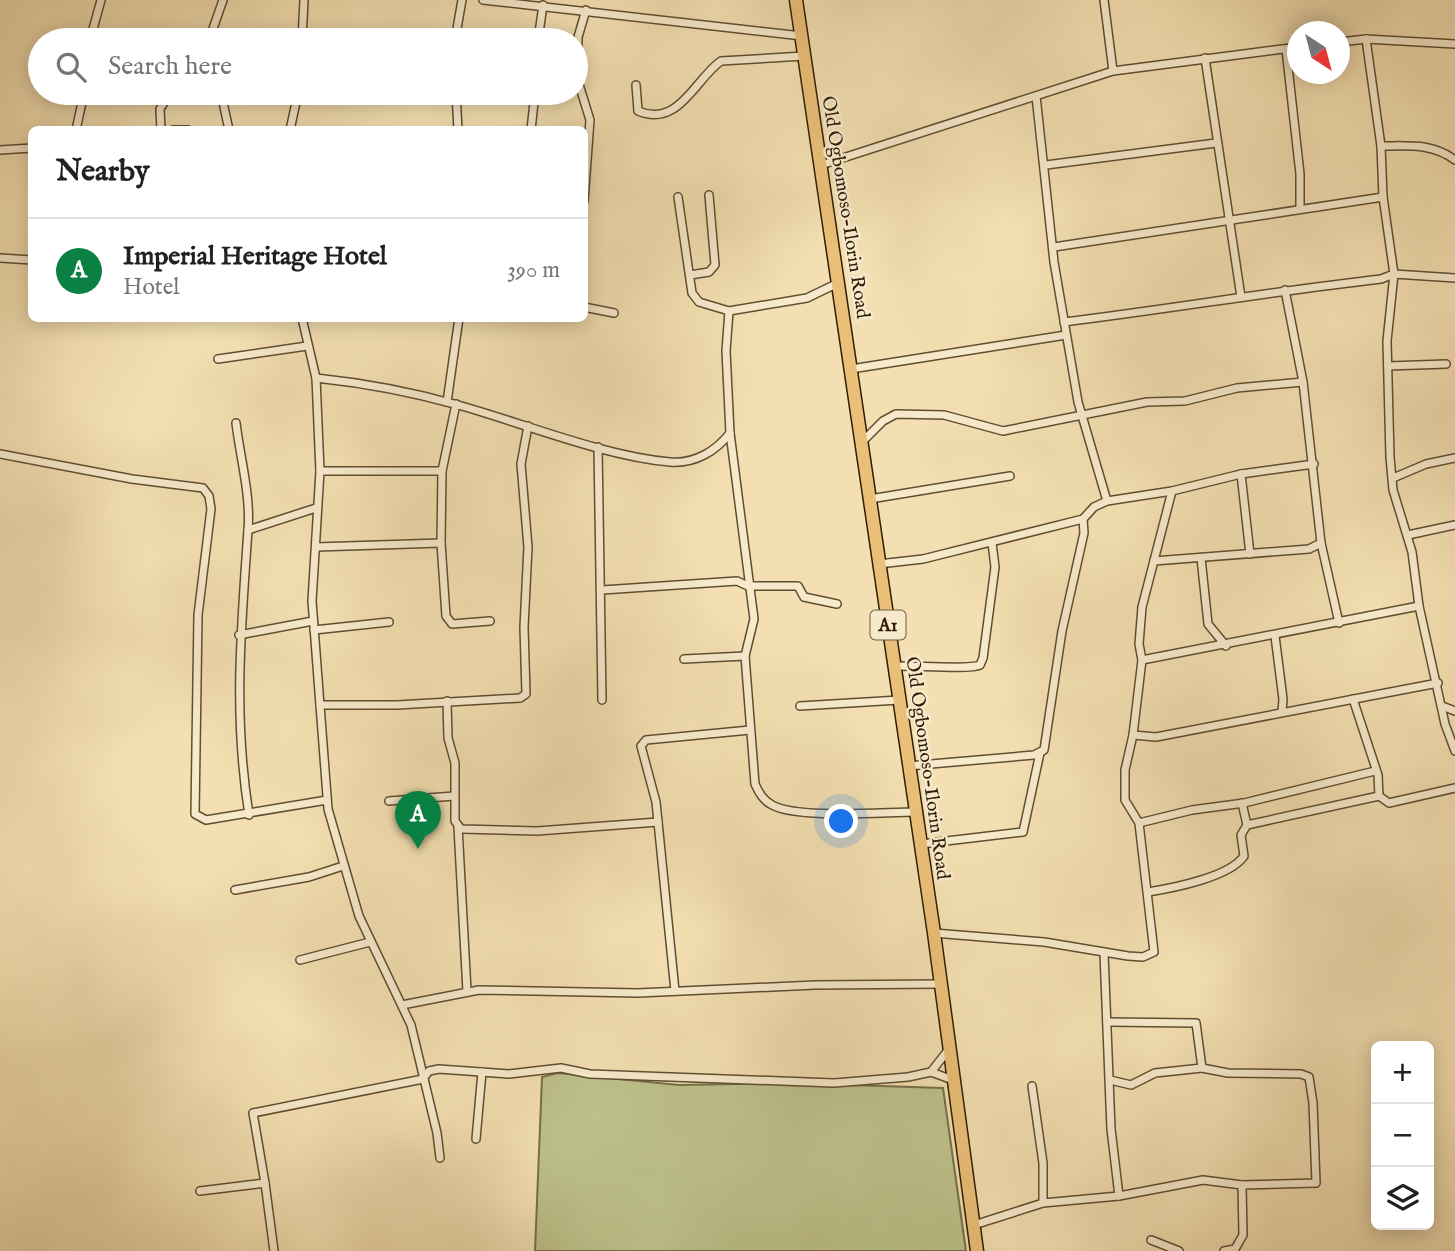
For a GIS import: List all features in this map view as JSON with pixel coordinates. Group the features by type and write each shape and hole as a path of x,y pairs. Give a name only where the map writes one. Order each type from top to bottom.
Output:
{"highway":[{"name":"Old Ogbomoso-Ilorin Road","path":"796,0 934,933 977,1251"}],"street":[{"path":"93,28 101,0"},
{"path":"213,28 223,0"},
{"path":"303,28 304,0"},
{"path":"457,28 462,0"},
{"path":"483,0 802,36"},
{"path":"1104,0 1114,71"},
{"path":"540,28 543,5"},
{"path":"581,28 586,10"},
{"path":"1350,41 1366,39 1455,44"},
{"path":"1366,39 1381,146 1383,197 1394,274 1388,328 1393,490 1408,535 1419,606 1455,751"},
{"path":"821,165 1114,71 1286,49 1300,174 1300,209"},
{"path":"636,85 638,111 663,113 680,105 721,61 804,56"},
{"path":"1205,58 1241,297"},
{"path":"1036,96 1066,335 1082,416 1107,501"},
{"path":"77,126 81,105"},
{"path":"161,126 160,109 162,105"},
{"path":"224,105 228,126"},
{"path":"290,126 295,105"},
{"path":"457,105 458,126"},
{"path":"531,126 534,105"},
{"path":"585,105 590,120 588,147"},
{"path":"1046,164 1216,143"},
{"path":"1381,146 1423,145 1443,151 1455,160"},
{"path":"0,150 28,148"},
{"path":"690,275 709,272 715,265 709,195"},
{"path":"678,197 695,298 729,312 807,298 838,283"},
{"path":"1054,247 1383,197"},
{"path":"0,258 28,260"},
{"path":"1065,322 1191,307 1285,290 1381,279 1394,274 1455,278"},
{"path":"1285,290 1303,382 1321,543 1339,623"},
{"path":"588,308 614,313"},
{"path":"729,312 726,351 730,433 754,619 745,656 755,784 762,797 774,806 800,813 915,812"},
{"path":"303,322 316,378 320,471 316,508 313,621 327,800 343,866 370,942 402,1005 416,1041 440,1158"},
{"path":"447,402 458,322"},
{"path":"851,369 1066,335"},
{"path":"218,359 307,346"},
{"path":"1388,366 1447,364"},
{"path":"316,378 356,382 456,404 598,447 672,462 715,451 730,433"},
{"path":"861,443 883,421 896,414 909,412 944,415 1003,431 1147,402 1185,401 1237,388 1303,382"},
{"path":"456,404 442,471 441,543 449,621 459,625 489,621"},
{"path":"236,423 248,530 239,635 240,755 249,815"},
{"path":"320,705 397,705 520,698 526,694 524,627 528,547 521,464 528,426"},
{"path":"598,447 602,700"},
{"path":"0,454 132,479 203,488 209,496 211,509 198,615 195,814 206,820 327,800"},
{"path":"1393,478 1426,464 1455,458"},
{"path":"879,564 923,559 1083,519 1094,507 1107,501 1172,491 1241,474 1314,464"},
{"path":"320,471 442,471"},
{"path":"1241,474 1250,554"},
{"path":"870,499 1010,476"},
{"path":"934,933 1044,942 1143,957 1154,952 1139,822 1125,800 1125,770 1133,735 1142,660 1139,644 1141,615 1172,491"},
{"path":"248,530 316,508"},
{"path":"920,844 1023,832 1040,754 1047,740 1062,631 1084,533 1083,519"},
{"path":"1408,535 1455,525"},
{"path":"894,666 940,665 967,669 980,665 995,567 992,542"},
{"path":"316,547 441,543"},
{"path":"1154,561 1308,549 1321,543"},
{"path":"1201,558 1208,624 1227,646"},
{"path":"737,581 747,569"},
{"path":"602,590 737,581 748,586 798,586 804,597 837,604"},
{"path":"1142,660 1227,646 1419,606"},
{"path":"239,635 313,621"},
{"path":"314,630 389,622"},
{"path":"1275,636 1283,699 1282,712"},
{"path":"684,659 745,656"},
{"path":"1133,735 1156,737 1438,683"},
{"path":"800,706 899,699"},
{"path":"1353,699 1375,771 1379,796 1388,803 1455,788"},
{"path":"447,701 448,738 455,763 454,796 467,991"},
{"path":"1442,706 1455,711"},
{"path":"675,991 659,822 654,786 641,755 643,742 750,730"},
{"path":"908,766 1040,754"},
{"path":"1139,822 1242,803 1375,771"},
{"path":"389,801 454,796"},
{"path":"1247,825 1379,796"},
{"path":"1148,892 1178,887 1239,863 1244,856 1241,835 1247,825 1242,803"},
{"path":"458,827 467,830 537,831 659,822"},
{"path":"235,890 309,877 343,866"},
{"path":"300,960 370,942"},
{"path":"1104,953 1111,1129 1119,1196"},
{"path":"402,1005 467,991 675,991 940,984"},
{"path":"1107,1022 1196,1023 1202,1068"},
{"path":"931,1072 949,1049"},
{"path":"274,1251 253,1112 423,1079 429,1072 439,1069 509,1074 561,1068 590,1074 834,1083 931,1072 953,1080"},
{"path":"974,1225 1043,1203 1119,1196 1203,1180 1242,1185 1316,1183 1310,1079 1301,1074 1228,1073 1202,1068 1155,1073 1131,1085 1110,1080"},
{"path":"476,1139 482,1072"},
{"path":"1032,1086 1043,1163 1043,1203"},
{"path":"200,1191 265,1184"},
{"path":"1224,1251 1235,1249 1243,1235 1242,1185"},
{"path":"1151,1240 1179,1251"}],"green space":[{"path":"558,1073 679,1085 788,1083 943,1088 966,1251 535,1251 542,1077"}],"place":[{"name":"Imperial Heritage Hotel","path":"418,849"}]}
